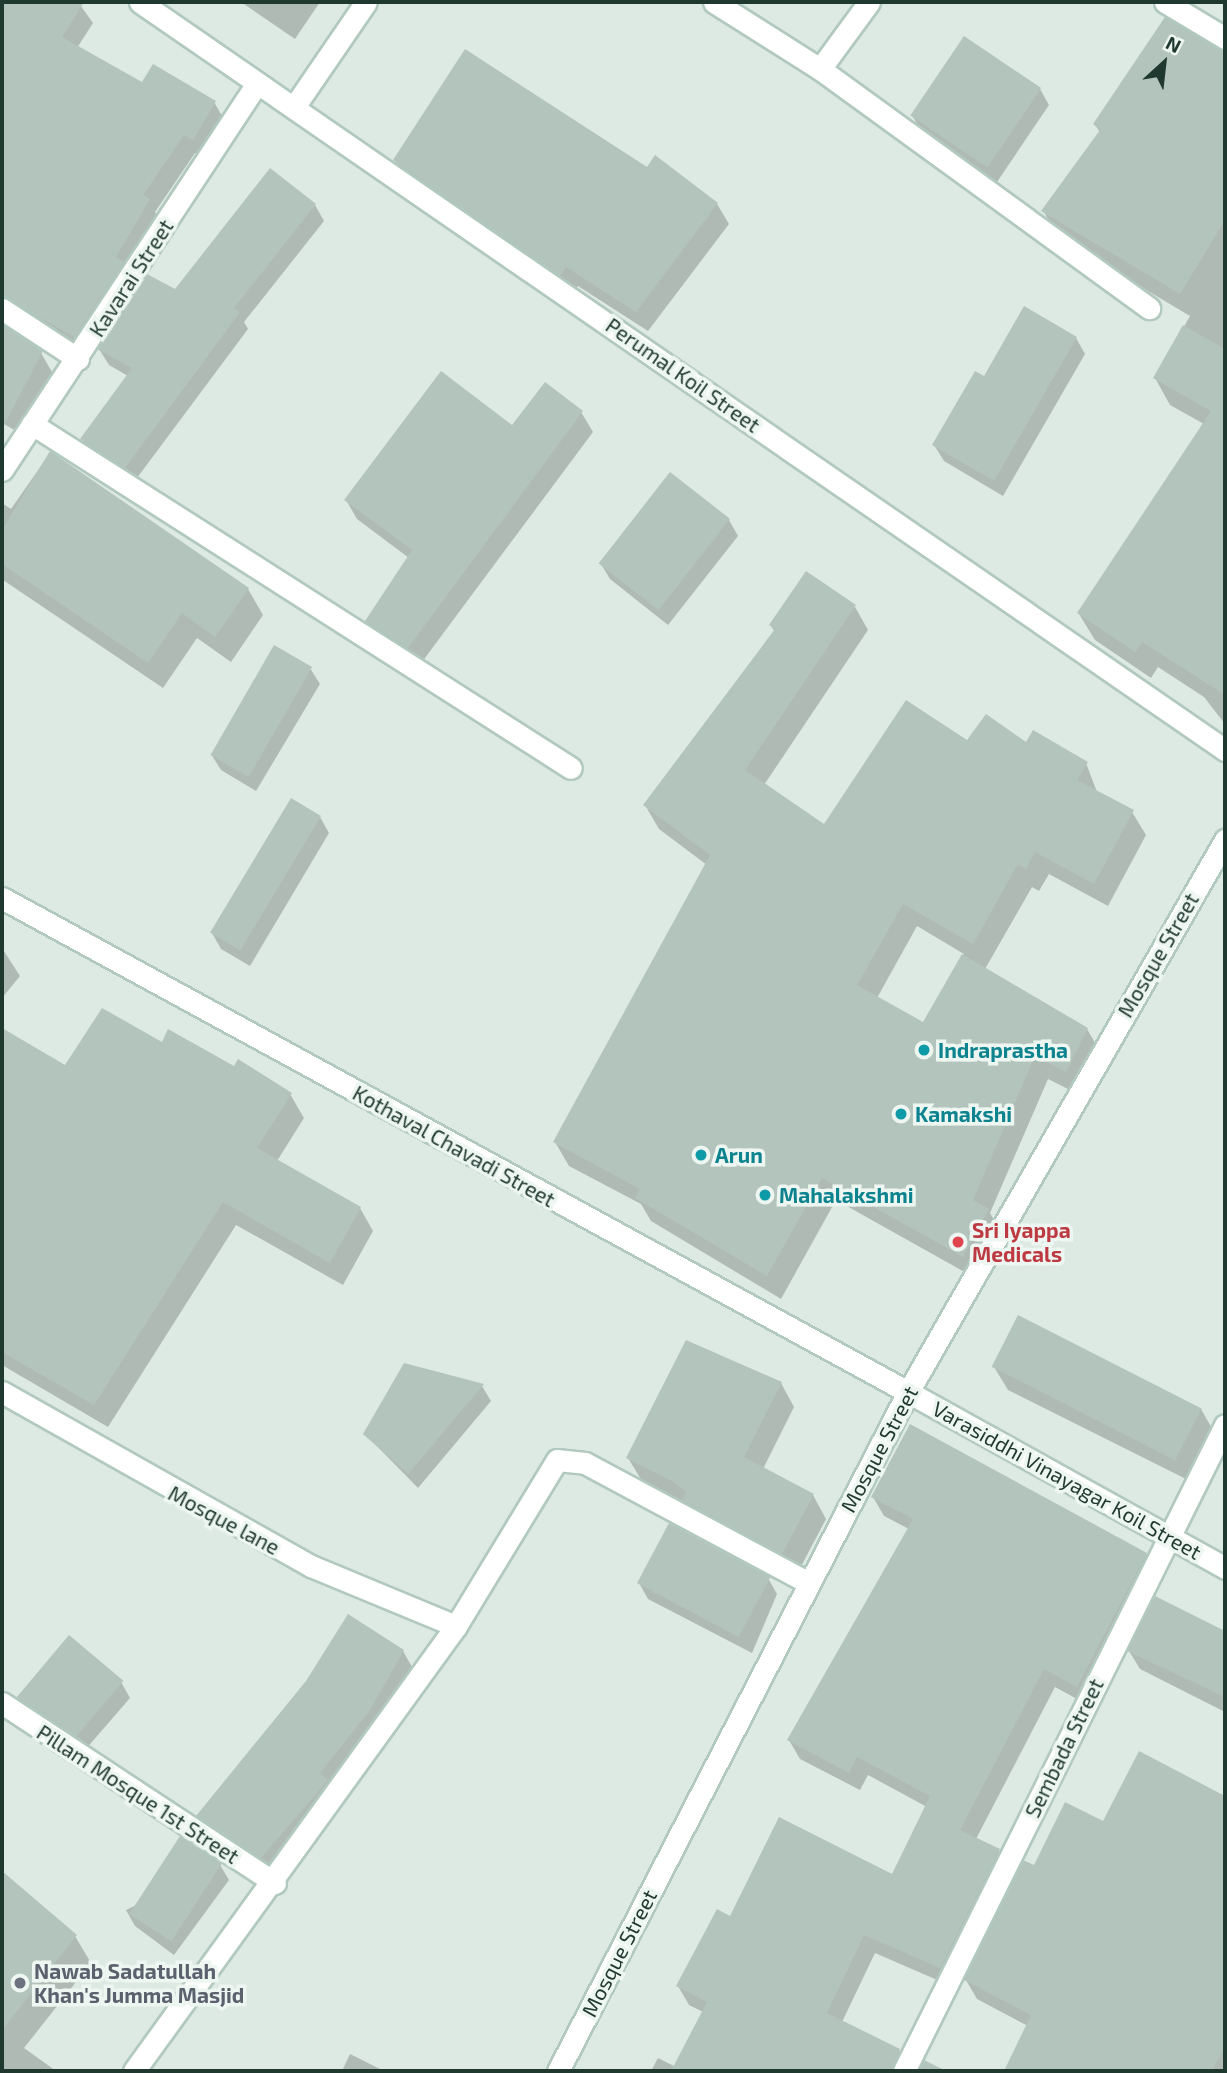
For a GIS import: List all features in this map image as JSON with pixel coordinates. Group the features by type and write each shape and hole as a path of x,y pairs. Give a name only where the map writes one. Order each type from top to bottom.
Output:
{"street":[{"name":"Perumal Koil Street","path":"140,2 1225,750"},
{"path":"294,107 366,2"},
{"path":"714,2 820,69 1149,309"},
{"path":"820,69 869,2"},
{"path":"1165,2 1225,38"},
{"name":"Kavarai Street","path":"2,470 78,359 257,84"},
{"path":"2,309 78,359"},
{"path":"32,424 571,768"},
{"name":"Mosque Street","path":"558,2071 908,1392 1225,840"},
{"name":"Kothaval Chavadi Street","path":"2,898 908,1392"},
{"name":"Mosque lane","path":"2,1392 311,1566 456,1626"},
{"name":"Varasiddhi Vinayagar Koil Street","path":"908,1392 1225,1568"},
{"name":"Sembada Street","path":"904,2071 1225,1425"},
{"path":"134,2071 275,1883 456,1626 546,1472 570,1458 809,1583"},
{"name":"Pillam Mosque 1st Street","path":"2,1703 275,1883"}],"building":[{"path":"2,2 84,2 62,37 142,82 153,64 216,101 193,140 184,135 143,195 150,199 116,257 124,262 74,337 2,296"},
{"path":"1165,17 1225,51 1225,220 1180,294 1041,211 1100,130 1093,124"},
{"path":"964,36 1041,88 987,168 910,116"},
{"path":"465,49 647,167 655,155 718,203 636,312 566,267 560,276 393,160"},
{"path":"270,168 316,204 234,308 240,312 125,468 80,439 132,368 97,349 147,274 175,289"},
{"path":"1024,306 1077,337 994,481 932,445 975,371 984,376"},
{"path":"2,325 43,351 2,429"},
{"path":"1183,325 1225,349 1225,695 1142,642 1135,652 1077,613 1211,411 1153,378"},
{"path":"441,371 512,425 545,382 583,411 408,648 365,621 412,550 344,500"},
{"path":"50,451 249,588 215,637 182,613 148,663 2,564 2,530"},
{"path":"670,472 730,519 658,610 599,563"},
{"path":"806,571 856,605 745,770 824,824 906,700 967,740 986,714 1026,742 1033,730 1088,762 1077,780 1134,810 1094,884 1035,852 1026,869 1018,864 973,944 903,904 857,985 923,1022 962,954 1088,1028 1066,1072 1035,1056 973,1200 989,1209 963,1257 822,1178 767,1276 635,1198 640,1189 553,1142 710,855 643,805 775,629 769,625"},
{"path":"274,645 312,667 249,777 211,755"},
{"path":"291,798 321,816 240,951 210,933"},
{"path":"102,1008 162,1042 168,1029 234,1066 238,1059 292,1093 257,1148 361,1207 330,1263 223,1202 94,1405 2,1352 2,1028 65,1065"},
{"path":"1018,1315 1202,1409 1175,1460 992,1367"},
{"path":"686,1340 782,1382 744,1457 814,1494 782,1554 682,1500 686,1492 672,1481 626,1458"},
{"path":"404,1363 484,1384 408,1474 363,1434"},
{"path":"910,1424 1147,1553 1077,1687 1044,1669 960,1830 1000,1849 940,1968 864,1935 827,2013 900,2049 891,2071 671,2071 707,2002 676,1986 717,1909 730,1916 779,1817 892,1874 930,1796 857,1757 849,1773 787,1740 913,1519 871,1497"},
{"path":"669,1523 771,1577 739,1637 637,1583"},
{"path":"1155,1596 1225,1631 1225,1697 1127,1651"},
{"path":"348,1614 404,1650 370,1710 320,1773 328,1780 261,1858 196,1816 306,1681"},
{"path":"69,1635 123,1681 71,1743 17,1697"},
{"path":"1139,1751 1225,1796 1225,2046 1212,2071 1004,2071 1031,2015 964,1980 1023,1860 1034,1865 1065,1802 1103,1821"},
{"path":"180,1836 222,1863 171,1941 129,1914"},
{"name":"Nawab Sadatullah Khan's Jumma Masjid","path":"2,1871 77,1935 2,2030"},
{"path":"924,2060 946,2071 919,2071"}],"place":[{"name":"Indraprastha","path":"924,1050"},
{"name":"Kamakshi","path":"901,1114"},
{"name":"Arun","path":"701,1155"},
{"name":"Mahalakshmi","path":"765,1195"},
{"name":"Sri Iyappa Medicals","path":"958,1242"},
{"name":"Nawab Sadatullah Khan's Jumma Masjid","path":"20,1983"}]}
